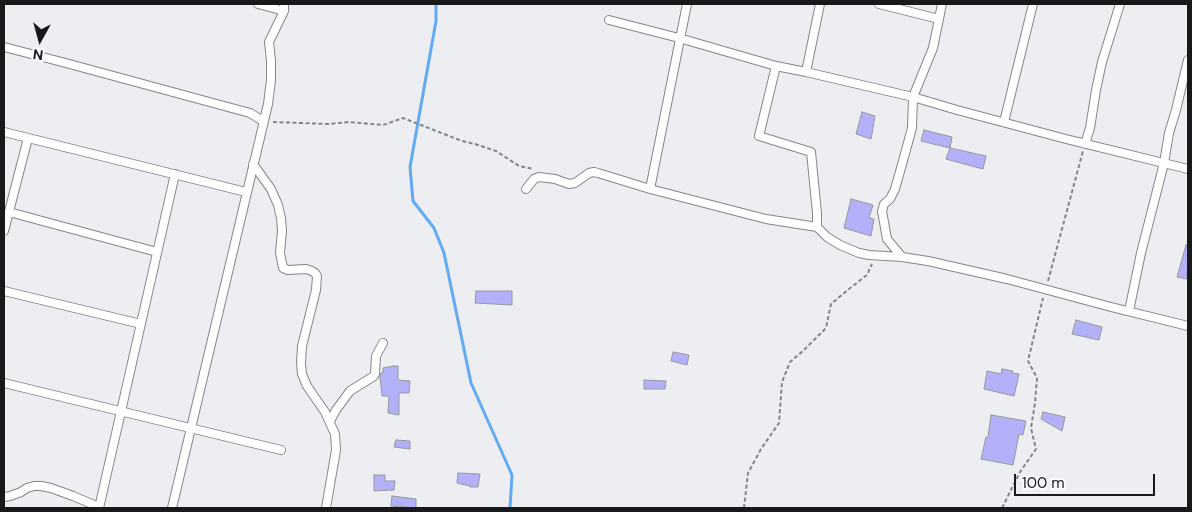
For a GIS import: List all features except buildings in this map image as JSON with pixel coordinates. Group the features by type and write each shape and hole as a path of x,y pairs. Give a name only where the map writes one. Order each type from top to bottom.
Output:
{"street":[{"path":"172,508 268,104 271,80 269,42 284,7 258,4"},
{"path":"650,189 687,4"},
{"path":"806,72 820,4"},
{"path":"880,4 939,19"},
{"path":"902,257 887,239 882,211 884,204 890,199 895,189 904,161 912,128 913,97 933,48 942,4"},
{"path":"1004,122 1034,4"},
{"path":"1085,144 1090,128 1102,62 1120,4"},
{"path":"608,20 776,66 913,97 1085,144 1188,169"},
{"path":"4,47 250,113 263,121"},
{"path":"1129,311 1140,253 1164,163 1169,132 1188,60"},
{"path":"776,66 759,136 811,152 817,227"},
{"path":"4,132 246,192"},
{"path":"4,231 28,138"},
{"path":"253,164 271,189 278,205 281,218 280,253 283,268 312,271 317,276 316,290 302,346 301,363 302,374 307,386 330,421 335,434 336,450 326,508"},
{"path":"526,189 534,179 539,177 572,184 594,172 650,189 766,219 817,227 827,237 859,253 928,261 1007,279 1188,326"},
{"path":"4,497 26,488 41,486 73,496 99,508 175,174"},
{"path":"9,212 157,252"},
{"path":"4,291 141,324"},
{"path":"330,421 350,392 374,376 376,356 383,343"},
{"path":"4,383 281,450"}],"path":[{"path":"263,121 328,124 349,122 383,125 403,118 462,141 496,151 519,166 537,170 539,177"},
{"path":"1002,508 1020,472 1036,449 1031,428 1037,378 1028,361 1045,290 1085,144"},
{"path":"744,508 748,473 761,448 779,423 782,382 790,362 804,351 826,328 831,304 867,275 877,256"}],"waterway":[{"path":"436,4 436,21 410,167 413,201 434,228 444,253 471,383 512,475 510,508"}]}
